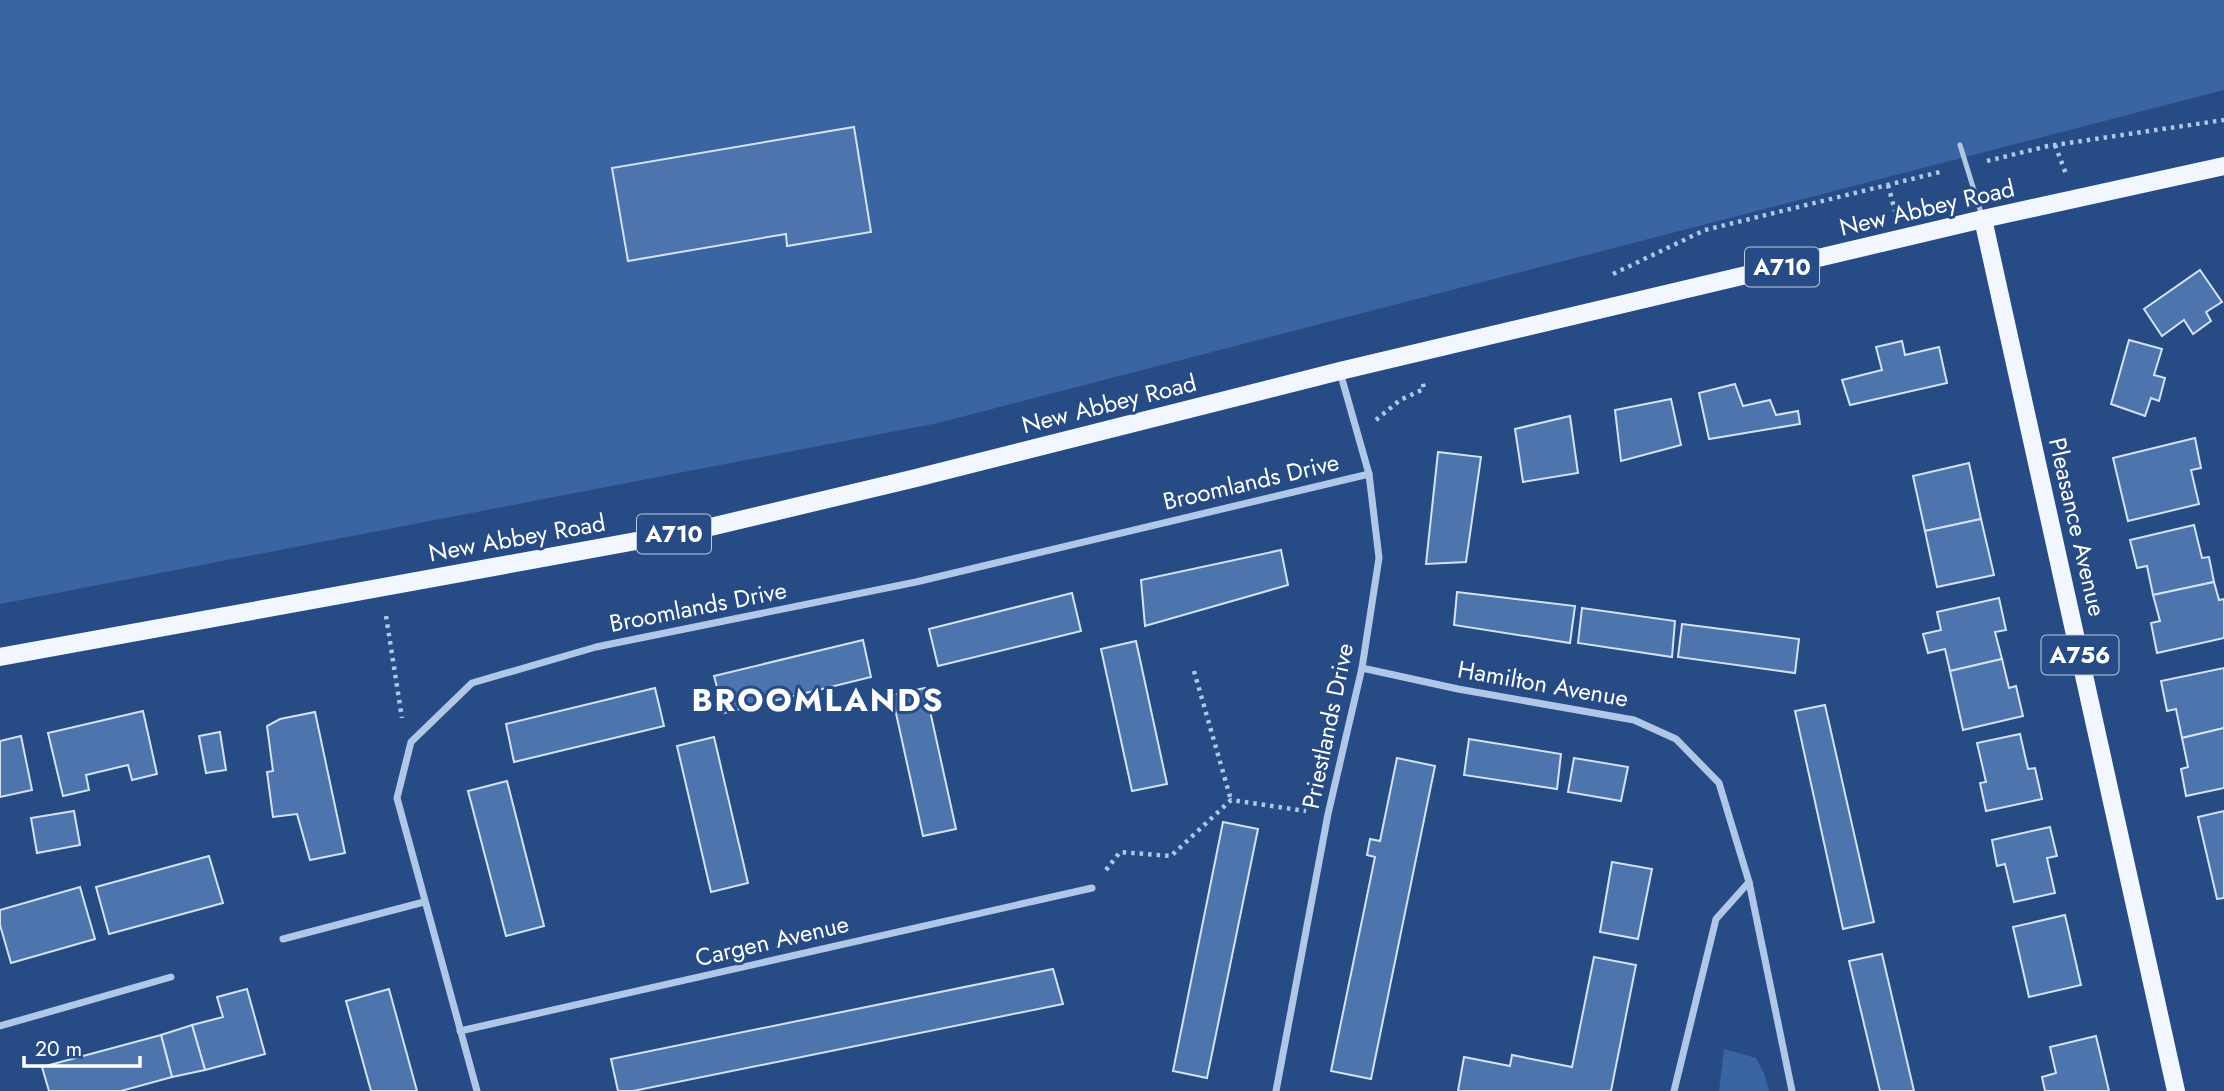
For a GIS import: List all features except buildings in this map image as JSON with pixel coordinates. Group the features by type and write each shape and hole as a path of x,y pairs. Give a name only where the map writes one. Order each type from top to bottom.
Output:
{"main road":[{"name":"New Abbey Road","path":"0,657 702,529 1415,353 1983,219 2224,166"},
{"name":"Pleasance Avenue","path":"1983,219 2176,1091"}],"street":[{"name":"Priestlands Drive","path":"1276,1091 1328,814 1362,668 1379,558 1369,474 1340,371"},
{"name":"Broomlands Drive","path":"477,1091 397,798 411,741 472,683 596,647 916,582 1369,474"},
{"name":"Hamilton Avenue","path":"1362,668 1458,689 1634,720 1676,739 1719,783 1749,882 1792,1091"},
{"path":"1674,1091 1716,919 1749,882"},
{"name":"Cargen Avenue","path":"460,1031 1092,888"},
{"path":"283,939 424,902"},
{"path":"0,1026 171,977"}],"lane":[{"path":"1960,145 1983,219"}],"path":[{"path":"1608,277 1705,230 2048,146 2224,120"},
{"path":"1359,438 1378,417 1424,389 1415,353"},
{"path":"381,587 408,756"},
{"path":"1194,671 1231,800"},
{"path":"1231,800 1328,814"},
{"path":"1092,888 1120,852 1171,856 1231,800"}],"shaded area":[{"path":"0,0 2224,0 2224,90 938,423 0,604"},
{"path":"1724,1049 1756,1058 1769,1091 1719,1091"}],"district":[{"name":"BROOMLANDS","path":"818,700"}]}
